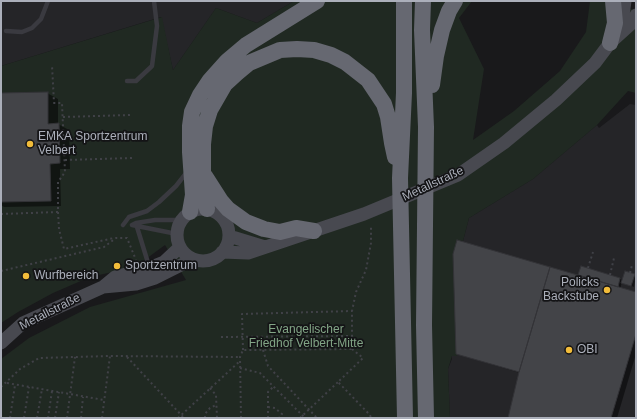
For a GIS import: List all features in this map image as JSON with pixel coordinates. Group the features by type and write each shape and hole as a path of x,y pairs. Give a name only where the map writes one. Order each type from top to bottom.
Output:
{"highway":[{"path":"207,210 197,170 190,126 192,112 200,95 210,80 227,61 246,45 317,1"},
{"path":"404,1 404,93 400,178 405,418"},
{"path":"423,1 422,30 426,127 424,325 426,418"},
{"path":"426,127 438,50 449,11 455,1"},
{"path":"610,43 615,23 613,1"},
{"path":"186,216 193,195 205,126 210,110 225,84 249,63 280,50 314,50 331,55 345,62 368,80 384,104 400,178"},
{"path":"197,170 228,209 246,222 264,229 280,232 296,228 314,231"}],"main road":[{"name":"Metallstraße","path":"610,43 623,15 625,1"},
{"name":"Metallstraße","path":"222,252 248,253 364,214 458,175 504,143 556,100 595,63 610,43 633,22 636,15"},
{"path":"198,210 207,210 214,212 225,221 229,236 226,247 222,252 218,256 206,261 193,259 188,256 178,241 177,230 186,216 198,210"},
{"path":"229,236 265,247"},
{"name":"Metallstraße","path":"1,343 23,323 103,287 115,277 150,268 164,262 178,241"},
{"name":"Metallstraße","path":"103,287 136,284 155,278 193,259"}],"lane":[{"path":"6,31 22,32 32,28 41,20 48,1"},
{"path":"127,81 136,81 152,66 157,26 154,1"},
{"path":"123,225 129,217 147,211 197,170"},
{"path":"178,241 172,233 132,225 136,223 186,216"},
{"path":"137,227 150,268"}],"path":[{"path":"52,65 54,103 62,103 63,117 65,172 58,182 58,212 59,229 64,249 116,238 127,238 136,260"},
{"path":"63,117 130,115"},
{"path":"65,160 132,158"},
{"path":"1,214 58,212"},
{"path":"352,349 352,311 356,292 366,270 371,243 371,228"},
{"path":"1,271 104,247 116,238"},
{"path":"588,268 592,252"},
{"path":"610,275 614,258"},
{"path":"630,273 632,265"},
{"path":"242,418 240,357 243,350 242,314 352,311"},
{"path":"221,338 352,336"},
{"path":"263,349 268,366 317,418"},
{"path":"243,350 352,349 363,358 300,418"},
{"path":"1,388 20,369 39,358 110,356 240,357"},
{"path":"102,418 110,356"},
{"path":"128,356 184,418"},
{"path":"67,418 75,357"},
{"path":"178,418 240,361"},
{"path":"240,368 260,373 305,418"},
{"path":"338,382 370,415 371,418"},
{"path":"7,383 104,400"},
{"path":"10,418 15,385"},
{"path":"268,418 268,392 274,386"},
{"path":"24,418 29,387"},
{"path":"210,388 216,395 216,418"},
{"path":"37,418 42,389"},
{"path":"48,418 52,391"},
{"path":"55,418 59,392"},
{"path":"81,418 83,397"},
{"path":"205,418 205,414 210,408 216,405"},
{"path":"268,407 275,408 282,414 279,418"}],"shaded area":[{"path":"1,1 294,1 257,23 216,8 173,70 161,17 1,66"},
{"path":"630,104 636,105 636,411 634,418 450,418 448,369 452,356 457,356 453,254 457,240 463,241 469,218 533,179 597,125 599,128"}],"green space":[{"name":"Evangelischer Friedhof Velbert-Mitte","path":"294,1 472,1 459,18 484,69 473,140 514,111 560,71 586,32 590,1 605,1 606,4 636,10 636,93 628,91 597,125 533,179 469,218 463,241 457,240 453,254 457,356 452,356 448,369 450,418 1,418 1,359 29,338 90,307 186,280 165,245 135,267 90,277 53,293 1,323 1,66 162,17 173,70 216,8 257,23"}],"building":[{"name":"EMKA Sportzentrum Velbert","path":"48,92 48,124 59,123 60,163 50,164 51,201 1,202 1,93"},
{"path":"457,240 550,267 519,372 456,354 453,254"},
{"path":"581,266 620,278 618,287 578,275"},
{"path":"550,267 636,292 636,334 611,418 508,418 519,372"},
{"path":"625,271 635,274 631,286 621,283"}],"place":[{"name":"EMKA Sportzentrum Velbert","path":"30,144"},
{"name":"Sportzentrum","path":"117,266"},
{"name":"Wurfbereich","path":"26,276"},
{"name":"Policks Backstube","path":"607,290"},
{"name":"OBI","path":"569,350"}]}
